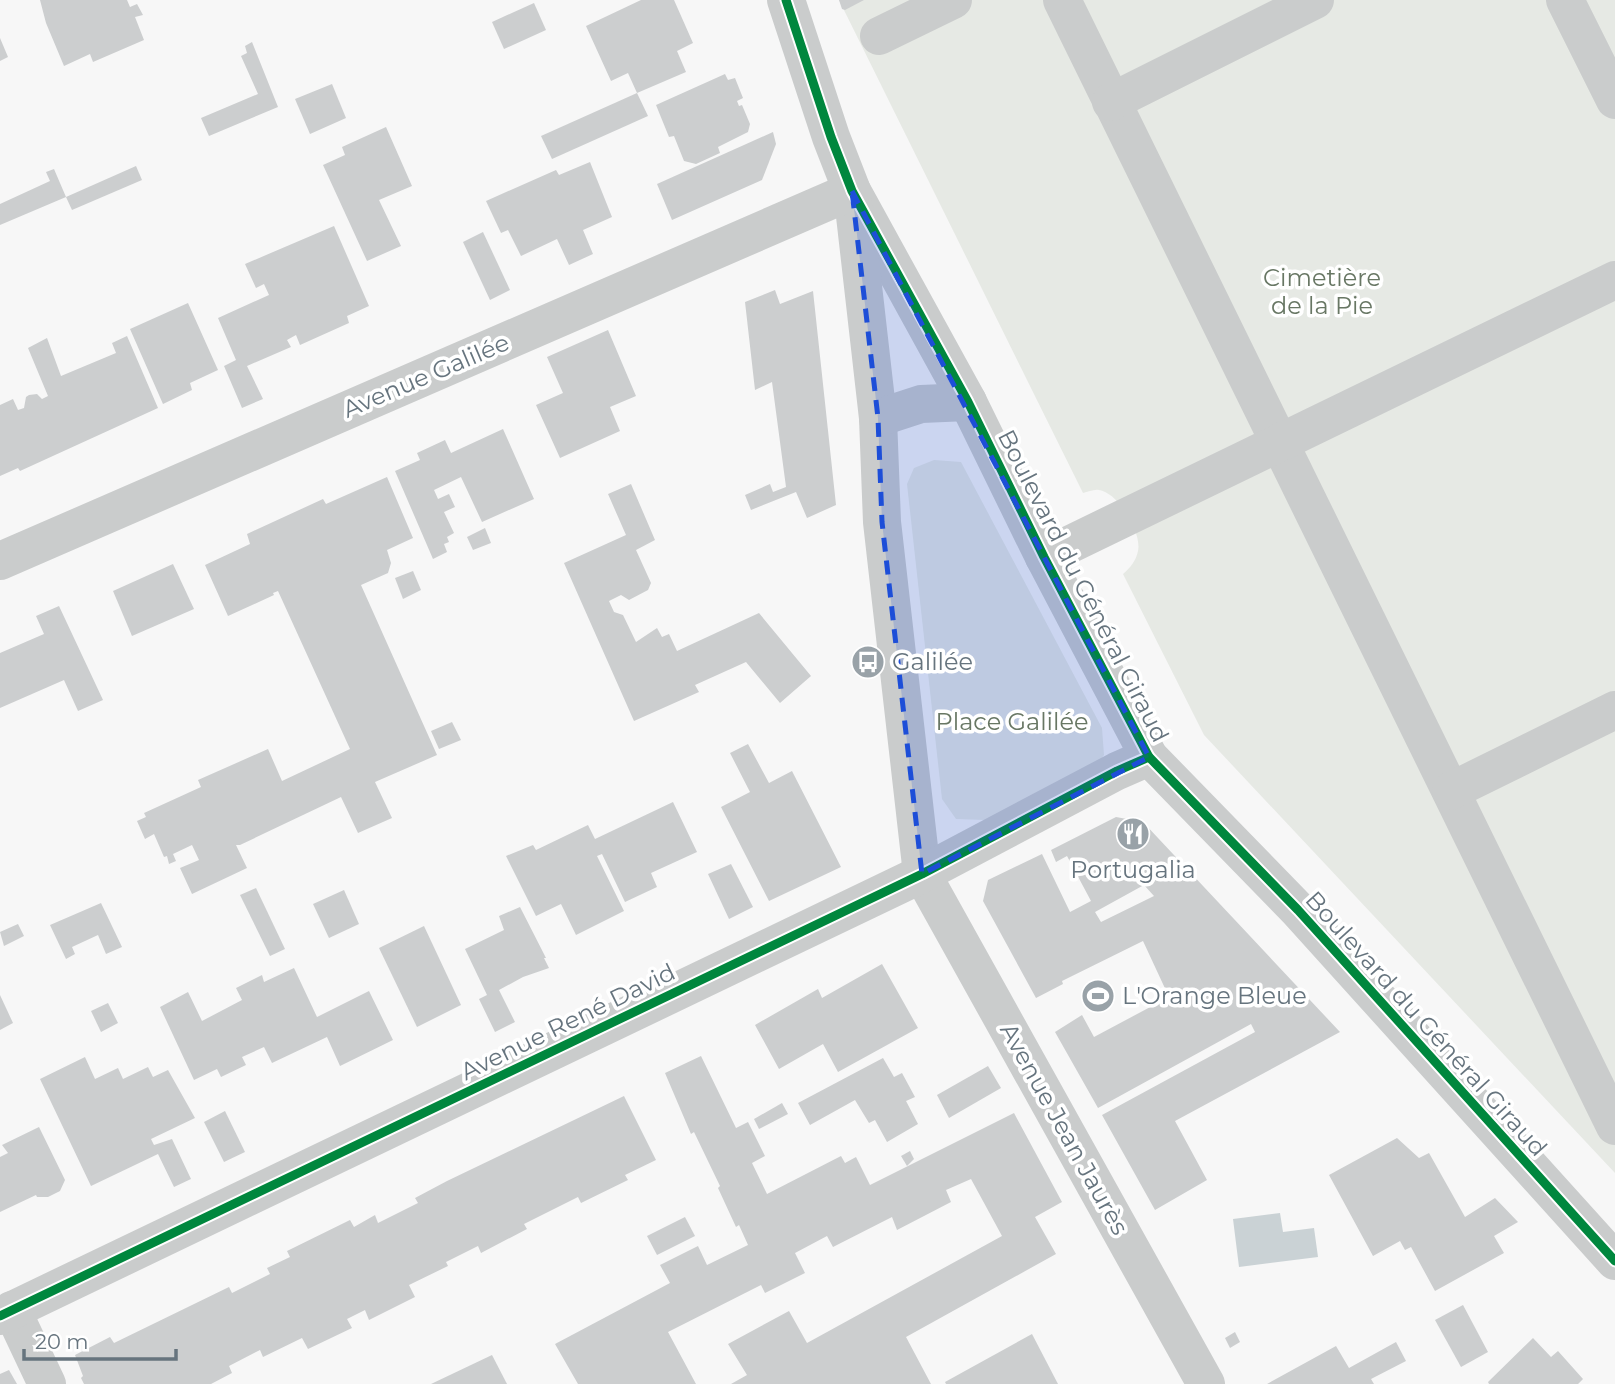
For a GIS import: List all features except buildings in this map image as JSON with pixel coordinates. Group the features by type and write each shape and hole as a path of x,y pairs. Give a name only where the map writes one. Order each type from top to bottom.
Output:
{"street":[{"name":"Boulevard du Général Giraud","path":"786,0 831,137 852,191 968,402 1044,557 1149,757 1298,910 1615,1261"},
{"path":"879,36 953,0"},
{"path":"1062,0 1615,1126"},
{"path":"1111,102 1315,0"},
{"path":"1565,0 1615,100"},
{"path":"852,191 878,418 882,522 922,874"},
{"name":"Avenue Galilée","path":"0,561 852,191"},
{"path":"1044,557 1615,280"},
{"path":"878,418 921,404 968,402"},
{"path":"1451,791 1615,710"},
{"name":"Avenue René David","path":"6,1313 922,874 1117,771 1149,757"},
{"name":"Avenue Jean Jaurès","path":"922,874 1206,1384"},
{"path":"6,1313 47,1384"}],"highlighted area":[{"path":"852,191 1149,757 922,874 882,522 878,418"}],"green space":[{"name":"Cimetière de la Pie","path":"839,0 1615,0 1615,1173 1204,735 1123,574 1136,558 1138,551 1133,525 1121,506 1107,493 1097,490 1083,493"},
{"name":"Place Galilée","path":"934,460 961,462 1102,728 1104,755 1091,773 985,820 956,819 942,799 907,484 914,468"}],"shaded area":[{"path":"1280,1213 1283,1232 1314,1228 1318,1257 1239,1267 1233,1219"}],"cycle path":[{"path":"786,0 831,137 852,191 968,402 1044,557 1149,757 1298,910 1615,1261"},
{"path":"0,1316 922,874 1117,771 1149,757"}],"place":[{"name":"Galilée","path":"868,662"},
{"name":"Portugalia","path":"1133,834"},
{"name":"L'Orange Bleue","path":"1098,996"}]}
